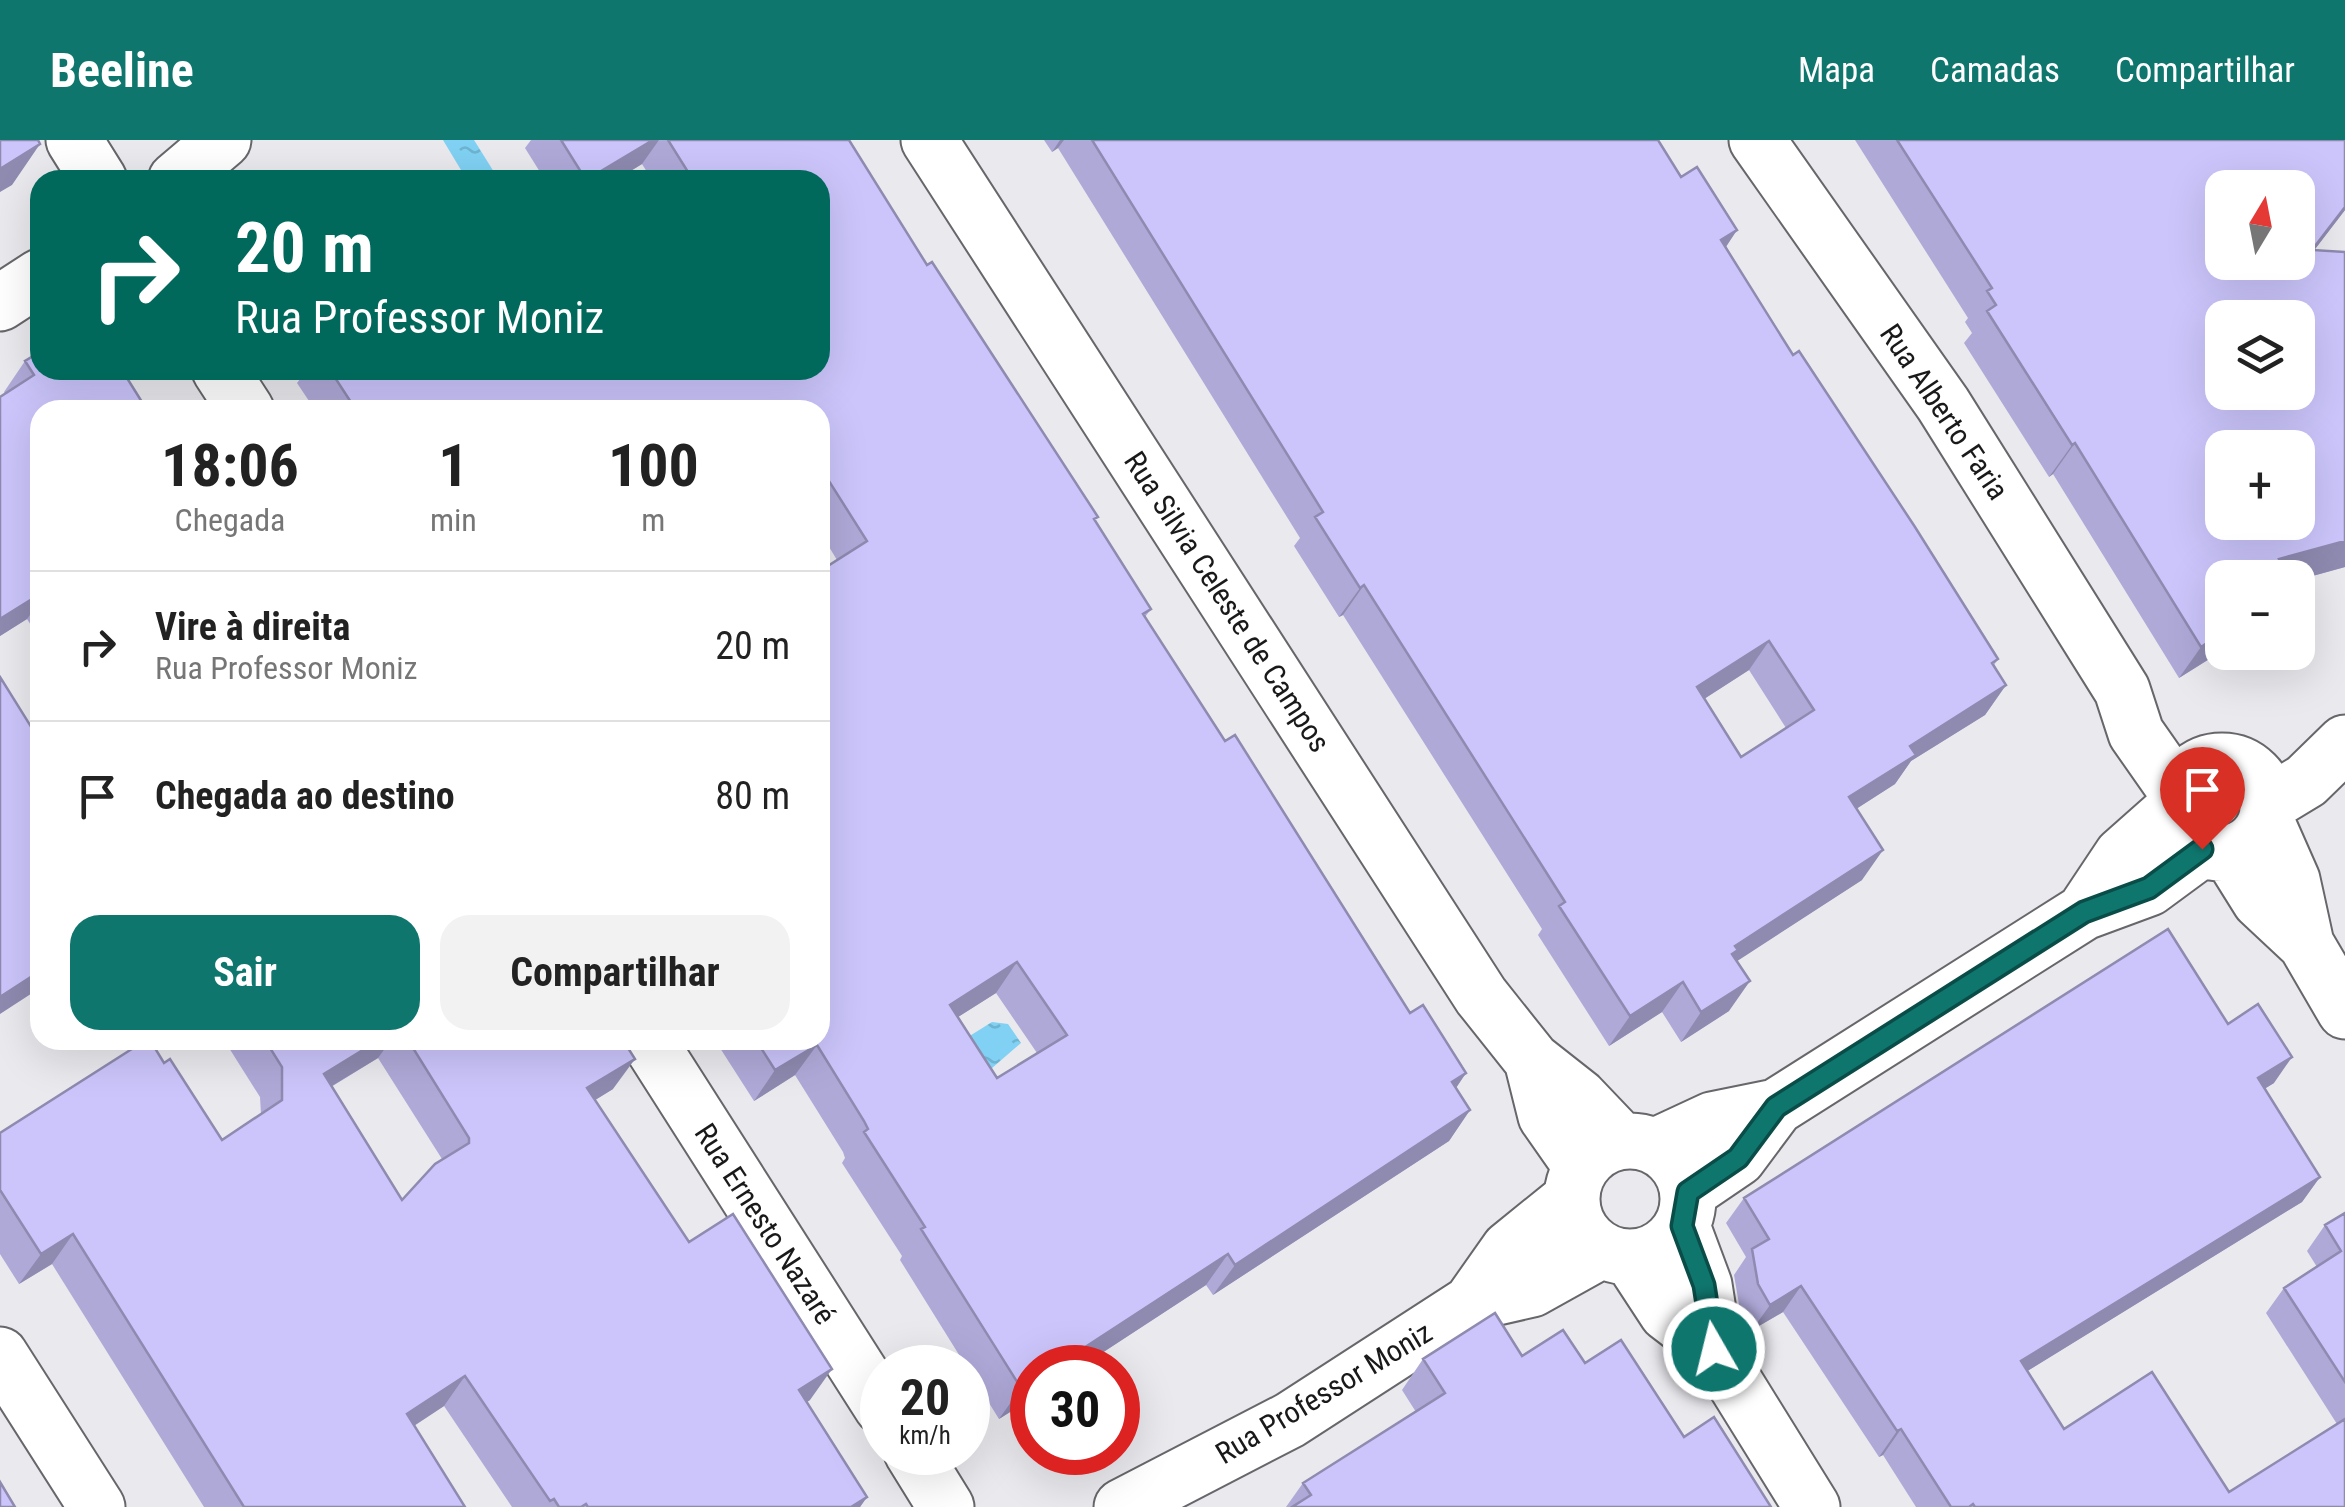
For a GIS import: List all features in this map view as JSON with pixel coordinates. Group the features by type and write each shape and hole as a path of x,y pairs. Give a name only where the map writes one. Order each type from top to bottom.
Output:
{"street":[{"path":"74,140 93,170"},
{"path":"188,170 224,140"},
{"name":"Rua Silvia Celeste de Campos","path":"929,140 1481,996 1532,1060 1546,1116 1607,1163"},
{"name":"Rua Alberto Faria","path":"1757,140 1943,404 2122,690 2136,733 2222,807 2260,901 2306,944 2345,1011"},
{"path":"0,302 30,283"},
{"name":"Rua Professor Moniz","path":"1472,1303 1509,1249 1607,1163 1712,1120 1776,1107 2084,912 2122,855 2222,807 2306,781 2342,745"},
{"name":"Rua Ernesto Nazaré","path":"654,1050 860,1372"},
{"name":"Rua Professor Moniz","path":"1685,1208 1738,1158 1776,1107"},
{"path":"1714,1349 1704,1285 1672,1158 1607,1163 1583,1233 1616,1254 1667,1313 1714,1349 1812,1507"},
{"path":"1616,1254 1657,1250 1685,1208"},
{"name":"Rua Professor Moniz","path":"1122,1507 1290,1420 1472,1303 1532,1289 1616,1254"},
{"path":"0,1355 97,1507"},
{"path":"926,1475 946,1507"}],"water":[{"path":"443,140 474,140 493,170 461,170"},
{"path":"992,1022 1008,1024 1021,1043 984,1075 952,1047"}],"building":[{"path":"0,140 38,140 40,144 0,169"},
{"path":"561,140 653,140 603,170 580,170"},
{"path":"668,140 849,140 927,265 932,262 1098,517 1094,519 1151,609 1143,614 1225,741 1235,735 1410,1013 1423,1005 1466,1073 1452,1082 1470,1110 1235,1265 1228,1254 1088,1345 1010,1345 1010,1371 921,1229 925,1227 864,1132 868,1129 864,1121 820,1050 830,1050 830,565 867,541 830,483 830,400 350,400 336,380 830,380 830,170 687,170","holes":["1017,962 1067,1035 997,1078 950,1005"]},
{"path":"1092,140 1658,140 1681,177 1697,167 1737,230 1721,240 1793,355 1799,351 1915,527 1998,659 1992,663 2006,685 1910,746 1916,755 1849,797 1883,850 1735,946 1738,950 1732,954 1750,981 1701,1012 1683,982 1630,1016 1559,906 1565,902 1364,585 1360,588 1315,517 1323,512","holes":["1769,641 1814,710 1741,757 1697,687"]},
{"path":"1897,140 2345,140 2345,207 2315,246 2315,170 2205,170 2205,280 2315,280 2315,250 2345,252 2345,541 2280,560 2205,560 2205,644 2201,647 2075,443 2072,445 1987,311 1996,305 1987,291 1992,288"},
{"path":"30,378 128,380 141,400 30,400 30,600 0,619 0,397"},
{"path":"0,677 30,725 30,978 0,997"},
{"path":"2168,929 2228,1024 2258,1004 2292,1057 2258,1078 2320,1177 2021,1361 2064,1429 2152,1372 2229,1492 2345,1419 2345,1507 1951,1507 1801,1286 1770,1305 1758,1284 1752,1249 1769,1239 1744,1198"},
{"path":"130,1050 156,1050 164,1063 170,1059 222,1140 282,1100 282,1067 271,1050 363,1050 324,1074 402,1200 435,1164 469,1143 414,1050 629,1050 635,1059 587,1088 689,1242 733,1214 832,1369 799,1390 867,1497 851,1507 559,1507 554,1499 550,1501 465,1376 407,1414 465,1507 244,1507 73,1234 41,1254 0,1190 0,1133"},
{"path":"762,1050 809,1050 775,1070"},
{"path":"2345,1213 2345,1382 2284,1288 2341,1251 2325,1225"},
{"path":"1495,1313 1522,1356 1563,1330 1585,1363 1621,1340 1684,1437 1714,1417 1771,1507 1292,1507 1311,1495 1303,1483 1445,1393 1423,1359"},
{"path":"0,1482 15,1507 0,1507"}],"route":[{"path":"1714,1349 1704,1285 1682,1226 1688,1210 1688,1192 1738,1158 1776,1107 2084,912 2149,888 2202,849"}]}
